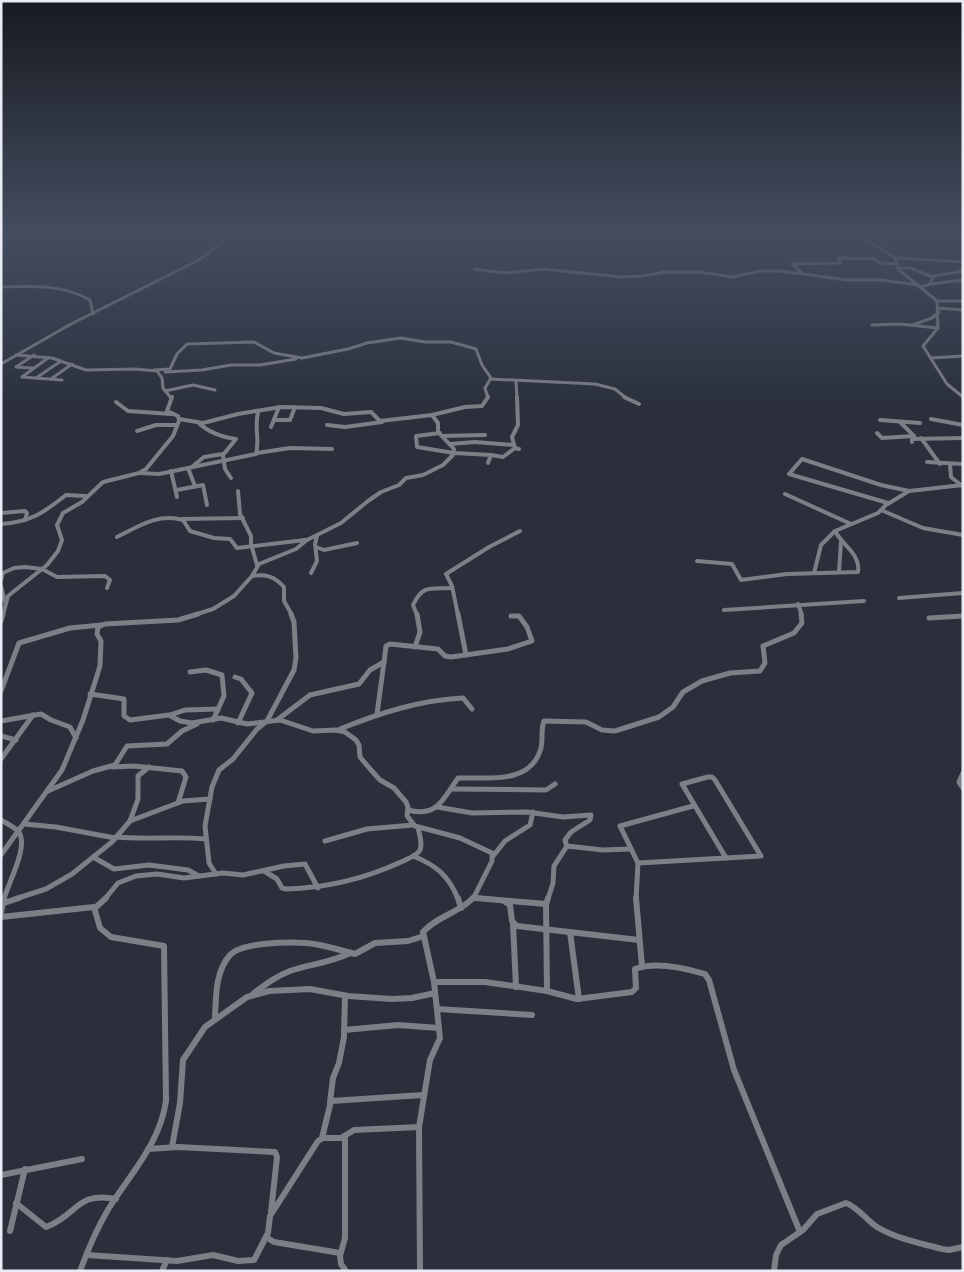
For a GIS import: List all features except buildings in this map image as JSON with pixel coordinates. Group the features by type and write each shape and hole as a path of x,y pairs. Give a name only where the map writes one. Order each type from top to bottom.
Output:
{"street":[{"path":"73,292 88,298 93,314"},
{"path":"1,364 135,292"},
{"path":"927,292 936,301 939,310 938,328 923,346 947,384 963,398"},
{"path":"936,301 952,300 963,302"},
{"path":"912,325 932,318 939,310 963,310"},
{"path":"872,326 912,325 938,328"},
{"path":"16,355 34,355 72,364 86,370 124,368 156,371 202,370 231,364 258,365 302,358 348,349 367,343 402,338 425,342 450,342 476,349 482,366 490,379"},
{"path":"156,371 170,369 177,354 187,344 254,342 274,353 302,358"},
{"path":"33,368 16,367 34,355"},
{"path":"931,358 963,356"},
{"path":"48,358 22,377 62,380"},
{"path":"36,378 61,361"},
{"path":"50,379 72,364"},
{"path":"156,371 162,378 162,386 172,397 167,410 175,414 179,419 200,423 279,407 321,408 344,414 370,412 379,420 432,415 446,410 484,406 488,399 485,388 490,379"},
{"path":"490,379 598,384 616,390 625,398 639,404"},
{"path":"516,381 518,426 512,437 516,447"},
{"path":"166,391 193,384 216,390"},
{"path":"116,402 128,411 175,414"},
{"path":"271,427 279,407"},
{"path":"274,420 290,420 295,407"},
{"path":"257,453 259,442 255,426 258,412"},
{"path":"432,415 438,423 437,429 453,448 454,454"},
{"path":"1,620 8,596 54,557 62,542 57,526 64,513 81,502 106,481 138,473 146,469 153,457 171,438 179,419"},
{"path":"931,419 962,423"},
{"path":"327,425 344,427 377,424 388,420"},
{"path":"880,420 920,423"},
{"path":"900,422 940,464"},
{"path":"190,468 204,457 223,454 236,438 222,437 204,428 200,423"},
{"path":"137,431 156,425 178,425"},
{"path":"877,433 878,436 883,438 963,438"},
{"path":"485,435 416,436 417,447 438,449 454,454 504,457 516,447"},
{"path":"912,442 911,439 917,438"},
{"path":"450,444 475,442 516,447"},
{"path":"138,473 156,474 171,472 289,448 332,449"},
{"path":"223,454 231,478"},
{"path":"182,519 191,532 200,533 211,538 230,539 237,548 306,540 349,518 379,493 399,485 406,478 424,475 443,465 454,454"},
{"path":"488,463 491,455"},
{"path":"888,504 789,474 802,459 822,463 866,481 909,491 963,485"},
{"path":"926,462 963,464"},
{"path":"950,464 951,477 963,485"},
{"path":"190,468 195,486"},
{"path":"171,472 177,497"},
{"path":"176,490 204,485 207,505"},
{"path":"1,691 17,646 21,642 70,628 101,624 178,620 198,615 228,600 252,576 257,565 251,545 252,536 240,512 238,491"},
{"path":"814,573 821,545 835,531 878,514 888,504 909,491"},
{"path":"785,494 851,524"},
{"path":"1,524 24,520 42,514 66,495 86,496"},
{"path":"881,510 907,519 923,528 963,535"},
{"path":"1,513 25,511 27,512 24,520"},
{"path":"117,537 149,520 171,517 182,519 243,518"},
{"path":"697,561 732,564 741,580 787,574 855,573 859,570 854,552 841,542 835,531"},
{"path":"466,655 452,588 446,573 520,532"},
{"path":"311,574 317,561 317,536"},
{"path":"257,565 298,548 306,540"},
{"path":"838,572 841,542"},
{"path":"316,547 324,550 357,543"},
{"path":"1,580 2,574 16,567 42,569 57,577 105,576 110,578 107,588"},
{"path":"216,874 209,862 205,822 212,787 219,770 233,759 267,721 294,670 296,658 294,622 289,608 284,601 284,587 275,577 264,574 252,576"},
{"path":"1,586 5,602"},
{"path":"415,647 419,642 420,625 418,613 413,605 419,593 428,589 452,588"},
{"path":"899,598 963,593"},
{"path":"724,610 864,601"},
{"path":"437,807 458,778 510,777 527,770 540,750 544,721 586,722 602,730 615,731 659,717 673,707 683,692 702,681 730,673 760,671 765,663 763,646 789,637 803,622 804,617 798,604"},
{"path":"377,714 388,644 438,649 441,650 444,656 448,657 514,647 532,641 527,627 519,616 511,616"},
{"path":"929,618 963,616"},
{"path":"1,856 62,770 76,738 100,663 101,641 97,634 98,627 101,624"},
{"path":"276,720 290,712 308,696 359,684 370,670 384,662"},
{"path":"1,672 8,670"},
{"path":"190,672 200,670 220,673 225,691 213,720"},
{"path":"235,677 241,679 252,693 238,723"},
{"path":"90,694 124,699 124,716 128,720 170,715 185,710 218,709"},
{"path":"170,715 184,722 224,719 238,723 282,720 315,731 339,730 377,714 425,702 461,698 465,699 472,708"},
{"path":"1,721 41,714 49,720 63,723 72,728 76,738"},
{"path":"1,759 33,715"},
{"path":"47,792 64,786 88,773 116,764 127,746 167,744 182,731 202,722"},
{"path":"263,871 278,878 284,888 318,888 334,883 361,880 414,856 421,847 416,826 407,815 407,803 394,788 380,780 361,759 356,740 349,734 339,730"},
{"path":"1,736 16,740"},
{"path":"106,767 149,767 179,770 186,777 178,803"},
{"path":"2,903 50,887 72,874 116,837 130,821 136,809 139,798 138,776 149,767"},
{"path":"963,772 959,782 963,788"},
{"path":"638,863 758,857 761,855 713,778 708,777 682,783 693,806 726,858"},
{"path":"451,789 546,790 555,784"},
{"path":"130,821 178,803 210,798"},
{"path":"642,966 636,907 638,863 630,850 620,826 693,806"},
{"path":"408,810 424,812 437,807 472,812 533,812 562,817 592,816 568,836 565,840 567,847"},
{"path":"420,1271 419,1127 430,1060 440,1040 434,982 424,929 462,908 474,898 500,844 516,831 531,824 533,812"},
{"path":"1,820 18,831 22,841 20,855 7,886 1,913"},
{"path":"24,824 56,826 135,839 184,837 206,839"},
{"path":"325,841 369,828 416,826 469,842 489,850 493,856"},
{"path":"567,847 630,850"},
{"path":"547,991 546,904 553,883 554,866 567,847"},
{"path":"414,856 430,862 448,875 462,908"},
{"path":"93,858 112,868 149,865 172,867 188,870 198,876"},
{"path":"1,917 95,908 103,902 118,883 128,878 152,874 182,878 216,874 243,875 284,866 306,864 318,888"},
{"path":"474,898 546,904"},
{"path":"504,901 510,907 516,962 516,987"},
{"path":"80,1271 108,1209 148,1149 163,1118 166,1105 164,946 124,940 107,934 100,927 95,908"},
{"path":"512,923 519,926 639,940"},
{"path":"570,932 579,999"},
{"path":"215,1018 217,980 226,960 236,950 269,944 307,942 356,954 375,943 408,941 424,936"},
{"path":"172,1147 180,1104 182,1061 201,1031 215,1018 266,983 284,974 332,961 348,953"},
{"path":"434,982 473,981 547,991 579,999 632,992 636,988 635,969 642,966 702,972 708,978 734,1070 800,1232"},
{"path":"252,994 269,991 312,989 325,990 346,996 397,998 418,997 435,993"},
{"path":"271,1213 290,1187 314,1146 322,1138 333,1078 340,1063 346,996"},
{"path":"437,1009 532,1015"},
{"path":"344,1030 398,1025 439,1028"},
{"path":"330,1102 384,1096 423,1095"},
{"path":"322,1138 339,1138 351,1131 370,1128 419,1127"},
{"path":"345,1136 345,1238 340,1253 341,1264 346,1271"},
{"path":"87,1254 184,1261 213,1255 236,1261 250,1261 258,1256 266,1237 275,1194 277,1157 275,1152 172,1147 148,1149"},
{"path":"1,1175 82,1159"},
{"path":"10,1231 24,1169"},
{"path":"16,1203 46,1227 56,1223 87,1197 107,1196 116,1199"},
{"path":"774,1271 776,1255 780,1247 800,1232 817,1214 848,1203 874,1225 886,1232 942,1249 949,1250 963,1247"},
{"path":"266,1237 274,1242 340,1253"},
{"path":"162,1271 167,1260"}]}
